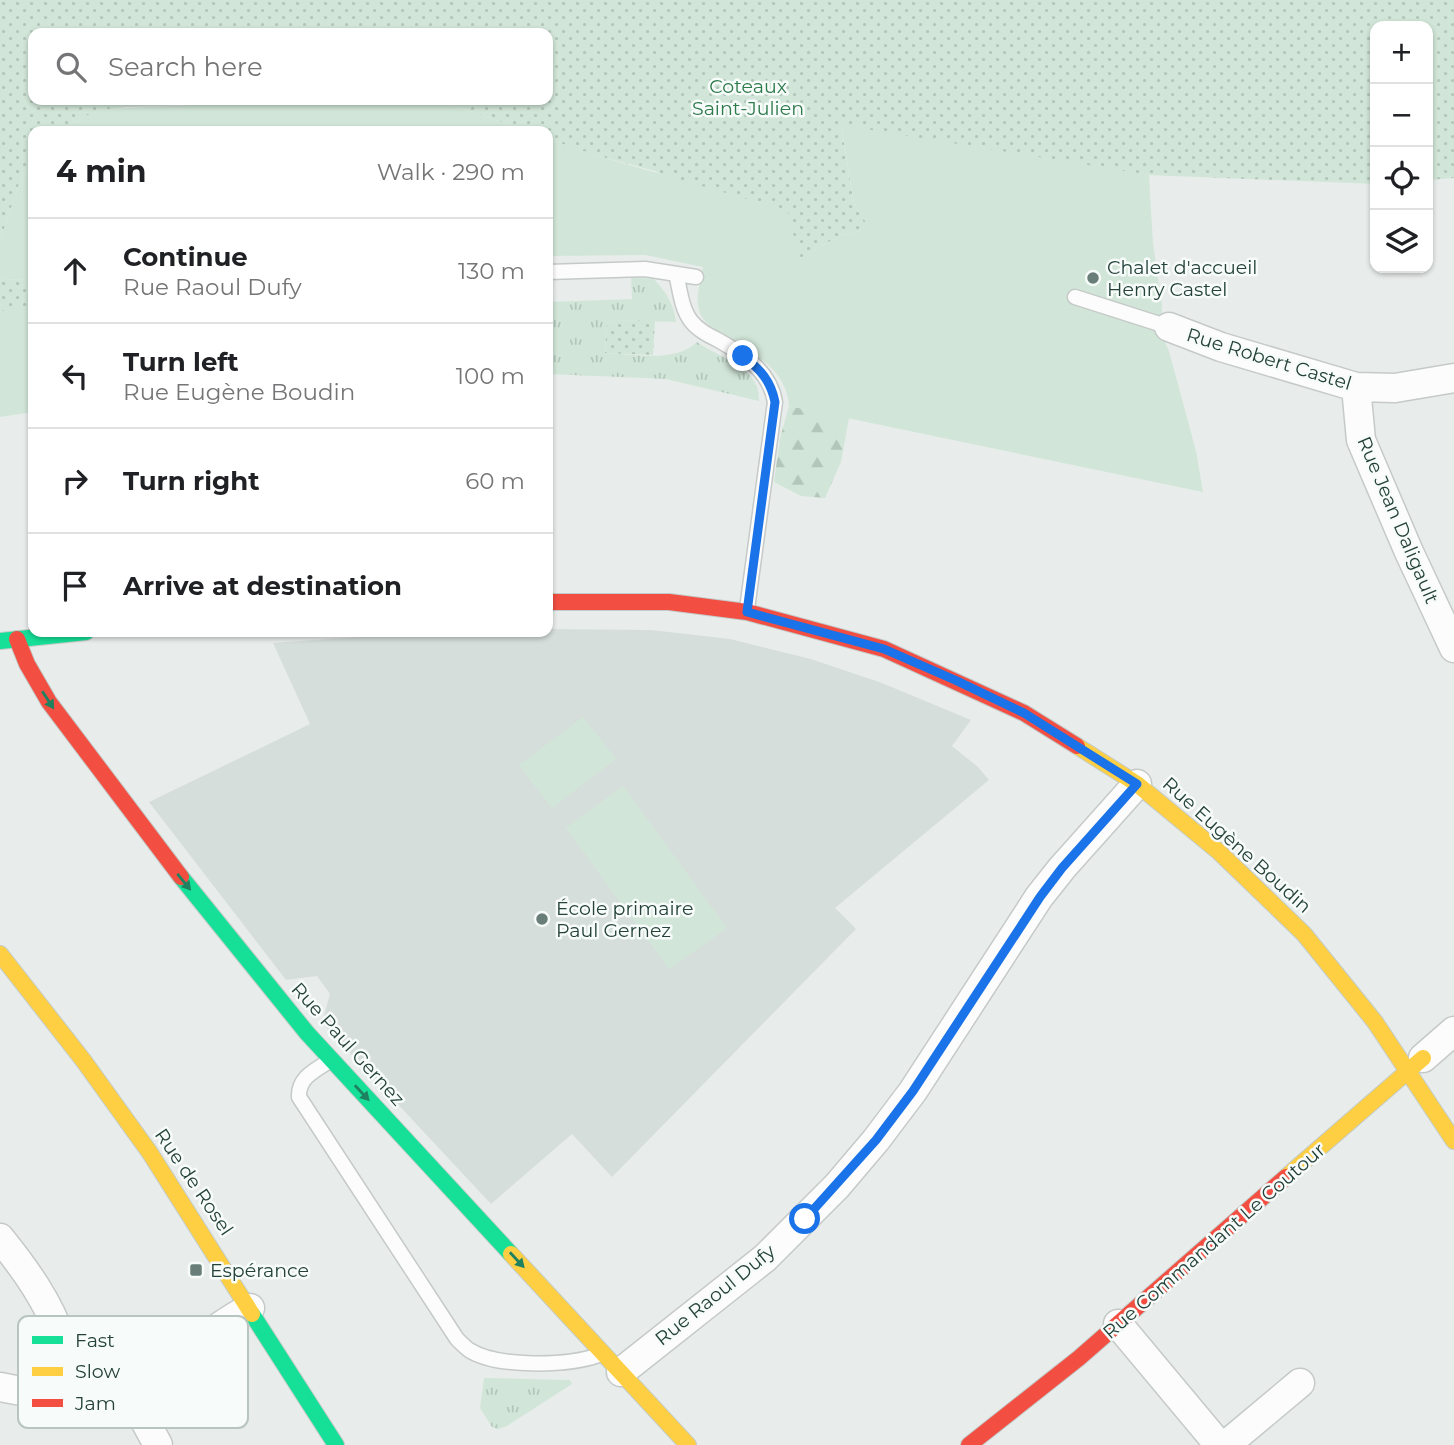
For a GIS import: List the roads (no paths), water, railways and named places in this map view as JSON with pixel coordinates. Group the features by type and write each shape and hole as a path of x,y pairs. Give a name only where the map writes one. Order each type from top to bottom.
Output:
{"street":[{"name":"Rue Robert Castel","path":"1169,327 1221,347 1356,387 1395,388 1454,378"},
{"name":"Rue Jean Daligault","path":"1356,387 1362,440 1409,552 1454,648"},
{"name":"Rue Eugène Boudin","path":"553,602 668,602 747,612 884,649 1024,713 1137,784 1219,851 1304,934 1375,1022 1415,1065 1454,1141"},
{"path":"0,641 37,637"},
{"name":"Rue Paul Gernez","path":"17,639 27,664 49,702 148,836 307,1034 688,1445"},
{"name":"Rue Raoul Dufy","path":"612,1363 765,1258 837,1186 913,1091 1040,897 1062,868 1137,784"},
{"name":"Rue de Rosel","path":"0,954 59,1028 144,1145 337,1445"},
{"name":"Rue Commandant Le Coutour","path":"969,1445 1118,1324 1454,1031"},
{"path":"0,1238 25,1269 50,1316"},
{"path":"236,1316 250,1308"},
{"path":"1118,1324 1219,1445"},
{"path":"1226,1445 1300,1383"},
{"path":"0,1387 18,1391"},
{"path":"149,1428 158,1445"}],"lane":[{"path":"553,272 633,269 696,277"},
{"path":"676,274 684,306 692,323 758,368 774,394 747,612"},
{"path":"1075,297 1169,327"},
{"path":"332,1060 303,1079 299,1087 299,1097 457,1339 470,1351 509,1362 612,1363"}],"place":[{"name":"Chalet d'accueil Henry Castel","path":"1093,278"},
{"name":"École primaire Paul Gernez","path":"542,919"},
{"name":"Espérance","path":"196,1270"}],"park label":[{"name":"Coteaux Saint-Julien","path":"748,97"}]}
